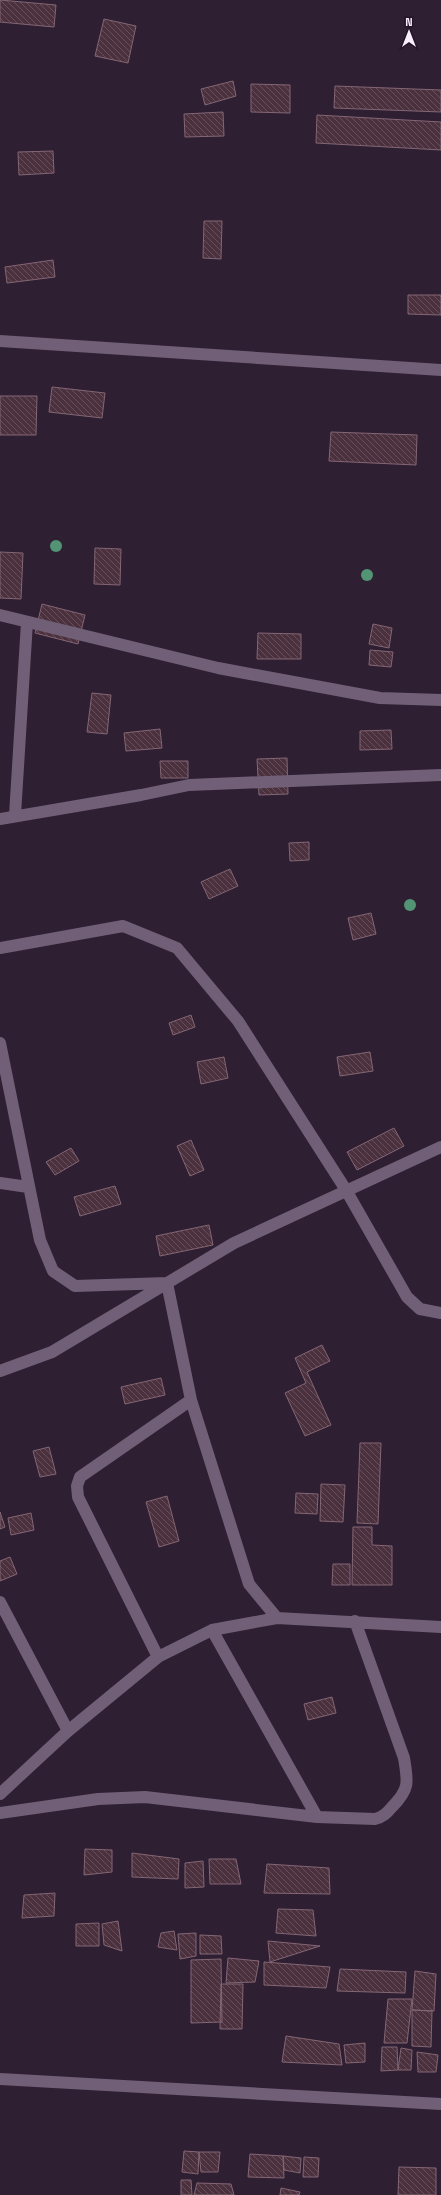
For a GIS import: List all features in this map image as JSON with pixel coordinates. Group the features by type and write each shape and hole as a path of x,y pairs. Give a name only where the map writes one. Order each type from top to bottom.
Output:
{"street":[{"path":"0,341 441,370"},
{"path":"0,615 218,668 380,698 441,700"},
{"path":"15,815 27,622"},
{"path":"0,819 15,815 141,795 189,785 441,775"},
{"path":"0,948 123,926 177,948 238,1021 346,1190 407,1298 420,1309 441,1313"},
{"path":"0,1043 28,1187 40,1240 52,1271 75,1286 167,1283"},
{"path":"0,1370 52,1352 234,1243 441,1147"},
{"path":"0,1183 28,1187"},
{"path":"167,1283 191,1400 249,1584 277,1618"},
{"path":"158,1656 78,1497 77,1486 80,1477 191,1400"},
{"path":"0,1602 68,1731"},
{"path":"0,1794 68,1731 158,1656 212,1630 277,1618 355,1621 441,1627"},
{"path":"0,1813 98,1799 145,1798 317,1817 382,1818 404,1795 407,1779 404,1758 355,1621"},
{"path":"212,1630 317,1817"},
{"path":"0,2079 441,2104"}],"building":[{"path":"0,0 56,5 54,27 0,22"},
{"path":"104,19 136,26 128,63 95,56"},
{"path":"233,81 236,96 205,105 201,89"},
{"path":"251,84 290,85 290,113 251,112"},
{"path":"335,86 441,90 441,112 334,108"},
{"path":"223,112 224,136 185,137 184,114"},
{"path":"317,115 441,122 441,150 316,143"},
{"path":"53,151 54,173 19,175 18,152"},
{"path":"204,221 222,221 221,259 203,258"},
{"path":"53,260 55,277 7,283 5,267"},
{"path":"408,295 441,295 441,315 408,314"},
{"path":"52,387 105,393 102,418 49,412"},
{"path":"0,396 37,396 36,435 0,435"},
{"path":"331,432 417,435 416,465 329,461"},
{"path":"95,548 121,549 120,585 94,584"},
{"path":"0,552 23,553 21,599 0,598"},
{"path":"42,604 85,615 78,644 35,633"},
{"path":"373,624 392,628 389,648 369,644"},
{"path":"258,633 301,634 301,659 257,659"},
{"path":"370,650 393,652 391,667 369,665"},
{"path":"92,693 111,695 107,734 87,732"},
{"path":"160,729 162,748 126,751 124,733"},
{"path":"391,730 392,749 360,750 360,731"},
{"path":"287,758 288,794 259,795 257,759"},
{"path":"160,761 188,761 188,778 161,778"},
{"path":"309,842 309,860 290,861 289,843"},
{"path":"230,869 238,886 209,899 201,882"},
{"path":"371,913 376,934 353,940 348,918"},
{"path":"191,1015 195,1027 173,1035 169,1023"},
{"path":"370,1052 373,1071 340,1076 337,1057"},
{"path":"224,1057 228,1078 201,1084 197,1062"},
{"path":"394,1128 404,1146 357,1170 347,1152"},
{"path":"191,1140 204,1170 190,1176 177,1146"},
{"path":"71,1148 79,1161 55,1175 46,1162"},
{"path":"115,1186 121,1204 80,1216 74,1197"},
{"path":"209,1225 213,1245 160,1256 156,1236"},
{"path":"322,1345 330,1361 307,1372 331,1425 305,1436 285,1393 306,1383 295,1358"},
{"path":"161,1378 165,1395 125,1404 121,1387"},
{"path":"360,1443 381,1443 378,1524 357,1523"},
{"path":"49,1447 56,1474 40,1477 33,1451"},
{"path":"321,1484 345,1485 343,1522 320,1521"},
{"path":"296,1493 318,1494 317,1514 295,1513"},
{"path":"167,1496 179,1541 159,1547 146,1502"},
{"path":"0,1512 5,1527 0,1529"},
{"path":"31,1513 34,1530 11,1535 8,1518"},
{"path":"353,1527 372,1527 372,1545 392,1546 392,1585 352,1585"},
{"path":"10,1557 17,1574 0,1581 0,1561"},
{"path":"333,1564 350,1564 350,1585 332,1585"},
{"path":"332,1697 336,1713 308,1720 304,1704"},
{"path":"85,1849 112,1850 112,1872 84,1875"},
{"path":"132,1853 179,1859 178,1879 132,1877"},
{"path":"209,1859 236,1859 241,1884 210,1884"},
{"path":"203,1861 204,1887 185,1888 185,1863"},
{"path":"267,1864 329,1868 330,1894 264,1893"},
{"path":"55,1893 54,1916 22,1918 24,1895"},
{"path":"278,1909 313,1910 316,1936 276,1933"},
{"path":"118,1921 122,1951 104,1945 102,1924"},
{"path":"99,1923 99,1946 76,1946 76,1924"},
{"path":"174,1931 177,1950 158,1947 161,1933"},
{"path":"196,1933 196,1956 180,1959 178,1934"},
{"path":"200,1935 221,1936 222,1954 200,1954"},
{"path":"268,1941 320,1946 270,1962"},
{"path":"228,1958 259,1961 255,1982 226,1983"},
{"path":"221,1959 222,2022 191,2023 191,1960"},
{"path":"264,1962 330,1967 326,1988 264,1985"},
{"path":"340,1969 406,1972 405,1993 337,1991"},
{"path":"415,1971 436,1974 434,2011 412,2010"},
{"path":"221,1984 243,1984 242,2029 220,2029"},
{"path":"388,1999 412,1999 407,2043 384,2043"},
{"path":"412,2010 432,2011 431,2047 412,2046"},
{"path":"286,2036 339,2044 342,2065 282,2062"},
{"path":"365,2043 365,2062 346,2063 344,2045"},
{"path":"382,2047 397,2047 398,2070 381,2071"},
{"path":"401,2048 412,2050 411,2070 398,2070"},
{"path":"417,2052 438,2055 436,2072 418,2072"},
{"path":"184,2151 199,2152 198,2174 182,2172"},
{"path":"199,2152 220,2152 218,2172 201,2172"},
{"path":"250,2154 283,2156 284,2178 248,2177"},
{"path":"283,2156 301,2158 300,2173 284,2170"},
{"path":"304,2157 319,2158 318,2177 303,2177"},
{"path":"399,2167 436,2168 436,2195 398,2195"},
{"path":"181,2180 191,2180 192,2195 181,2195"},
{"path":"197,2183 231,2184 234,2195 194,2195"},
{"path":"281,2188 300,2192 299,2195 280,2195"}]}
